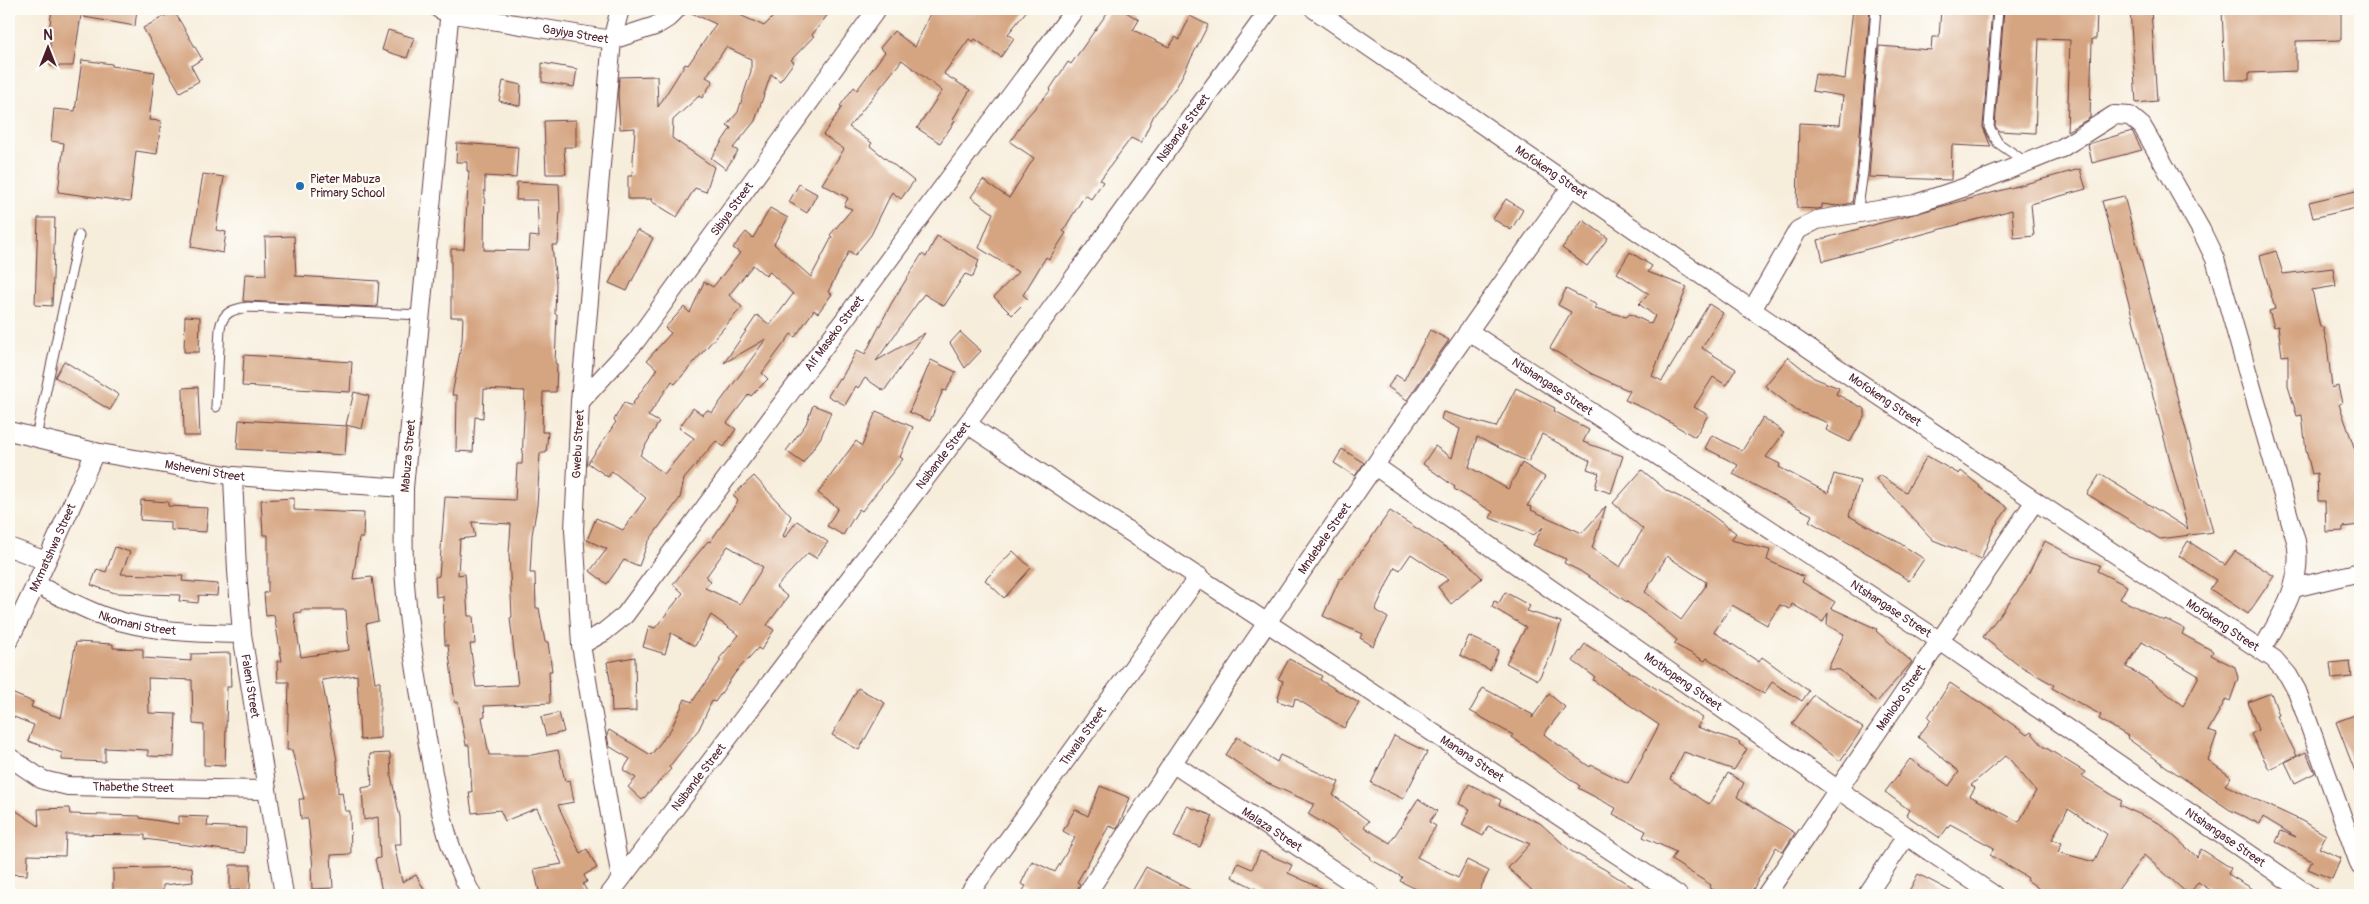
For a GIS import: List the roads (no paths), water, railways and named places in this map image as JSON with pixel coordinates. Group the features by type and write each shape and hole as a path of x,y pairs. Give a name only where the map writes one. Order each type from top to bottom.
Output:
{"street":[{"name":"Gwebu Street","path":"620,9 612,40 580,402 574,530 581,645 621,879"},
{"name":"Gayiya Street","path":"445,10 612,40 655,26 677,9"},
{"name":"Sibiya Street","path":"580,402 636,341 877,9"},
{"name":"Alf Maseko Street","path":"581,645 604,632 625,615 1075,9"},
{"name":"Nsibande Street","path":"609,895 967,424 1270,9"},
{"name":"Mofokeng Street","path":"1314,9 1571,187 2035,502 2274,659 2288,675 2297,691 2360,866"},
{"name":"Mabuza Street","path":"445,10 421,315 404,488 404,565 408,612 434,781 452,855 472,895"},
{"path":"1752,310 1798,230 1817,220 1915,204 2060,150 2114,115 2130,116 2142,126 2201,230 2215,259 2296,541 2298,564 2294,588 2262,650"},
{"name":"Mndebele Street","path":"1086,895 1266,621 1468,330 1571,187"},
{"name":"Ntshangase Street","path":"1468,330 1940,641 2309,895"},
{"name":"Manana Street","path":"967,424 1678,895"},
{"name":"Msheveni Street","path":"9,431 95,452 233,476 404,488"},
{"name":"Mxmatshwa Street","path":"9,640 37,586 46,561 95,452"},
{"name":"Mothopeng Street","path":"1375,466 1837,789 1994,895"},
{"name":"Faleni Street","path":"233,476 242,634 284,895"},
{"name":"Mahlobo Street","path":"1766,895 2035,502"},
{"path":"9,547 46,561"},
{"path":"2294,588 2360,572"},
{"name":"Thwala Street","path":"968,895 1199,576"},
{"name":"Nkomani Street","path":"37,586 106,617 133,625 179,631 242,634"},
{"name":"Thabethe Street","path":"9,758 43,780 68,786 266,790"},
{"name":"Malaza Street","path":"1172,763 1371,895"},
{"path":"1867,895 1906,836"}],"lane":[{"path":"1857,214 1863,172 1876,9"},
{"path":"1998,9 1989,127 1998,144 2028,163"},
{"path":"36,437 79,235"},
{"path":"216,407 220,328 222,320 227,313 248,307 421,315"}],"place":[{"name":"Pieter Mabuza Primary School","path":"300,186"}]}
